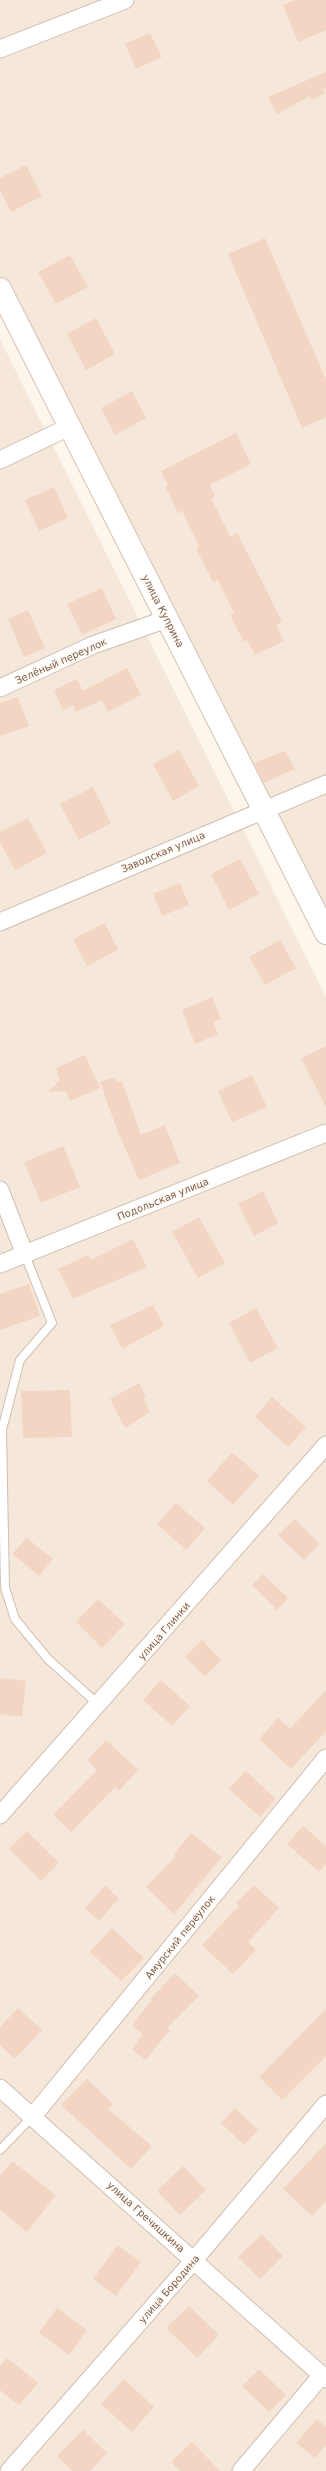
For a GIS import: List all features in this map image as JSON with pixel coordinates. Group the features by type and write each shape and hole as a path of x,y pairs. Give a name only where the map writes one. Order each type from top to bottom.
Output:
{"street":[{"path":"0,49 125,0"},
{"name":"улица Куприна","path":"0,289 326,933"},
{"path":"0,460 69,427"},
{"name":"Зелёный переулок","path":"0,688 94,645 167,619"},
{"name":"Заводская улица","path":"0,922 263,809 326,784"},
{"name":"Подольская улица","path":"0,1264 326,1133"},
{"path":"0,1190 25,1255"},
{"name":"улица Глинки","path":"0,1815 99,1705 326,1445"},
{"name":"Амурский переулок","path":"33,2116 326,1758"},
{"name":"улица Гречишкина","path":"0,2088 324,2377"},
{"name":"улица Бородина","path":"9,2471 194,2260 326,2104"},
{"path":"241,2471 324,2377"}],"lane":[{"path":"25,1255 52,1323 20,1360 2,1430 5,1588 15,1619 48,1659 99,1705"},
{"path":"0,2150 33,2116"}],"shaded area":[{"path":"0,0 326,0 326,913 0,276"},
{"path":"0,339 326,997 326,2471 0,2471"}],"building":[{"path":"295,0 326,0 326,30 298,42 283,5"},
{"path":"150,33 162,57 136,69 125,44"},
{"path":"326,72 325,93 312,100 310,96 277,114 268,97"},
{"path":"26,165 42,196 11,212 0,190 0,178"},
{"path":"265,238 326,380 326,417 302,428 228,254"},
{"path":"70,255 88,287 56,304 38,272"},
{"path":"96,318 115,354 86,370 67,334"},
{"path":"132,391 146,418 115,435 101,408"},
{"path":"236,433 251,464 210,485 215,496 211,498 230,536 237,533 282,622 276,625 284,641 255,655 247,640 244,642 230,615 234,613 218,580 213,582 196,549 199,546 182,511 178,513 165,486 168,485 161,471"},
{"path":"54,487 68,518 39,531 25,500"},
{"path":"102,588 116,619 82,635 67,604"},
{"path":"28,610 45,648 24,657 8,619"},
{"path":"127,668 141,695 108,712 102,700 76,712 73,705 63,710 54,690 77,679 83,691"},
{"path":"18,697 29,726 0,736 0,703"},
{"path":"179,750 199,786 173,801 153,764"},
{"path":"285,751 295,769 264,783 254,763"},
{"path":"93,787 111,823 79,840 60,804"},
{"path":"28,818 47,853 15,870 0,842 0,832"},
{"path":"240,859 259,894 229,910 211,874"},
{"path":"180,883 189,905 162,916 153,894"},
{"path":"105,923 118,950 87,966 73,939"},
{"path":"280,940 296,968 265,985 249,957"},
{"path":"212,997 221,1019 213,1022 218,1034 195,1044 182,1010"},
{"path":"326,1046 326,1107 301,1058"},
{"path":"85,1055 100,1088 70,1101 66,1091 48,1092 60,1080 56,1068"},
{"path":"252,1075 267,1107 232,1122 218,1091"},
{"path":"115,1077 117,1083 122,1081 141,1135 165,1125 180,1163 139,1180 116,1127 100,1082"},
{"path":"63,1146 80,1187 41,1203 24,1162"},
{"path":"263,1191 278,1223 254,1236 238,1204"},
{"path":"199,1217 225,1263 198,1278 172,1232"},
{"path":"133,1239 147,1267 73,1299 58,1269 88,1255 91,1260"},
{"path":"29,1284 40,1316 0,1330 0,1294"},
{"path":"153,1305 164,1326 122,1349 110,1325"},
{"path":"256,1308 278,1348 250,1363 229,1323"},
{"path":"139,1383 146,1396 143,1398 150,1412 125,1428 110,1399"},
{"path":"70,1390 72,1437 23,1438 21,1391"},
{"path":"272,1397 306,1427 288,1447 255,1417"},
{"path":"232,1452 259,1476 233,1505 207,1481"},
{"path":"176,1503 205,1528 186,1550 157,1524"},
{"path":"295,1519 320,1544 304,1560 278,1535"},
{"path":"27,1538 53,1559 39,1576 12,1554"},
{"path":"263,1574 288,1598 277,1610 252,1585"},
{"path":"98,1599 125,1624 102,1648 76,1622"},
{"path":"202,1640 221,1660 205,1677 185,1657"},
{"path":"0,1678 26,1681 22,1717 0,1714"},
{"path":"161,1680 190,1706 172,1726 143,1700"},
{"path":"326,1690 326,1731 291,1769 259,1739 278,1718 290,1729"},
{"path":"106,1740 138,1770 119,1791 115,1787 71,1832 53,1815 97,1770 87,1760"},
{"path":"246,1771 276,1799 260,1817 229,1789"},
{"path":"303,1826 326,1846 326,1864 319,1872 287,1844"},
{"path":"27,1831 59,1863 41,1881 9,1849"},
{"path":"191,1833 222,1857 174,1914 146,1887 176,1856 174,1855"},
{"path":"254,1885 279,1908 248,1942 256,1950 233,1974 202,1945 239,1906 236,1903"},
{"path":"105,1886 119,1898 99,1921 85,1908"},
{"path":"112,1928 144,1958 121,1981 90,1952"},
{"path":"175,1973 199,1996 167,2028 170,2030 146,2060 132,2049 143,2034 132,2025 152,2000 150,1999"},
{"path":"18,2008 42,2030 15,2059 0,2045 0,2027"},
{"path":"326,2009 326,2056 282,2100 259,2077"},
{"path":"87,2079 113,2104 108,2109 152,2146 131,2169 61,2105"},
{"path":"235,2108 258,2130 244,2145 221,2123"},
{"path":"326,2143 326,2201 312,2216 283,2189"},
{"path":"12,2161 56,2195 27,2232 0,2210 0,2176"},
{"path":"183,2166 206,2190 180,2215 157,2191"},
{"path":"262,2234 283,2256 260,2279 238,2257"},
{"path":"118,2245 141,2262 116,2296 93,2279"},
{"path":"189,2306 219,2335 197,2358 166,2328"},
{"path":"57,2308 87,2330 69,2355 39,2333"},
{"path":"7,2358 38,2383 19,2405 0,2390 0,2366"},
{"path":"259,2369 286,2395 269,2412 242,2386"},
{"path":"124,2379 154,2407 132,2432 101,2404"},
{"path":"317,2419 326,2427 326,2445 315,2458 296,2443"},
{"path":"83,2430 107,2453 90,2471 73,2471 57,2456"},
{"path":"192,2442 220,2471 180,2471 171,2462"}]}
